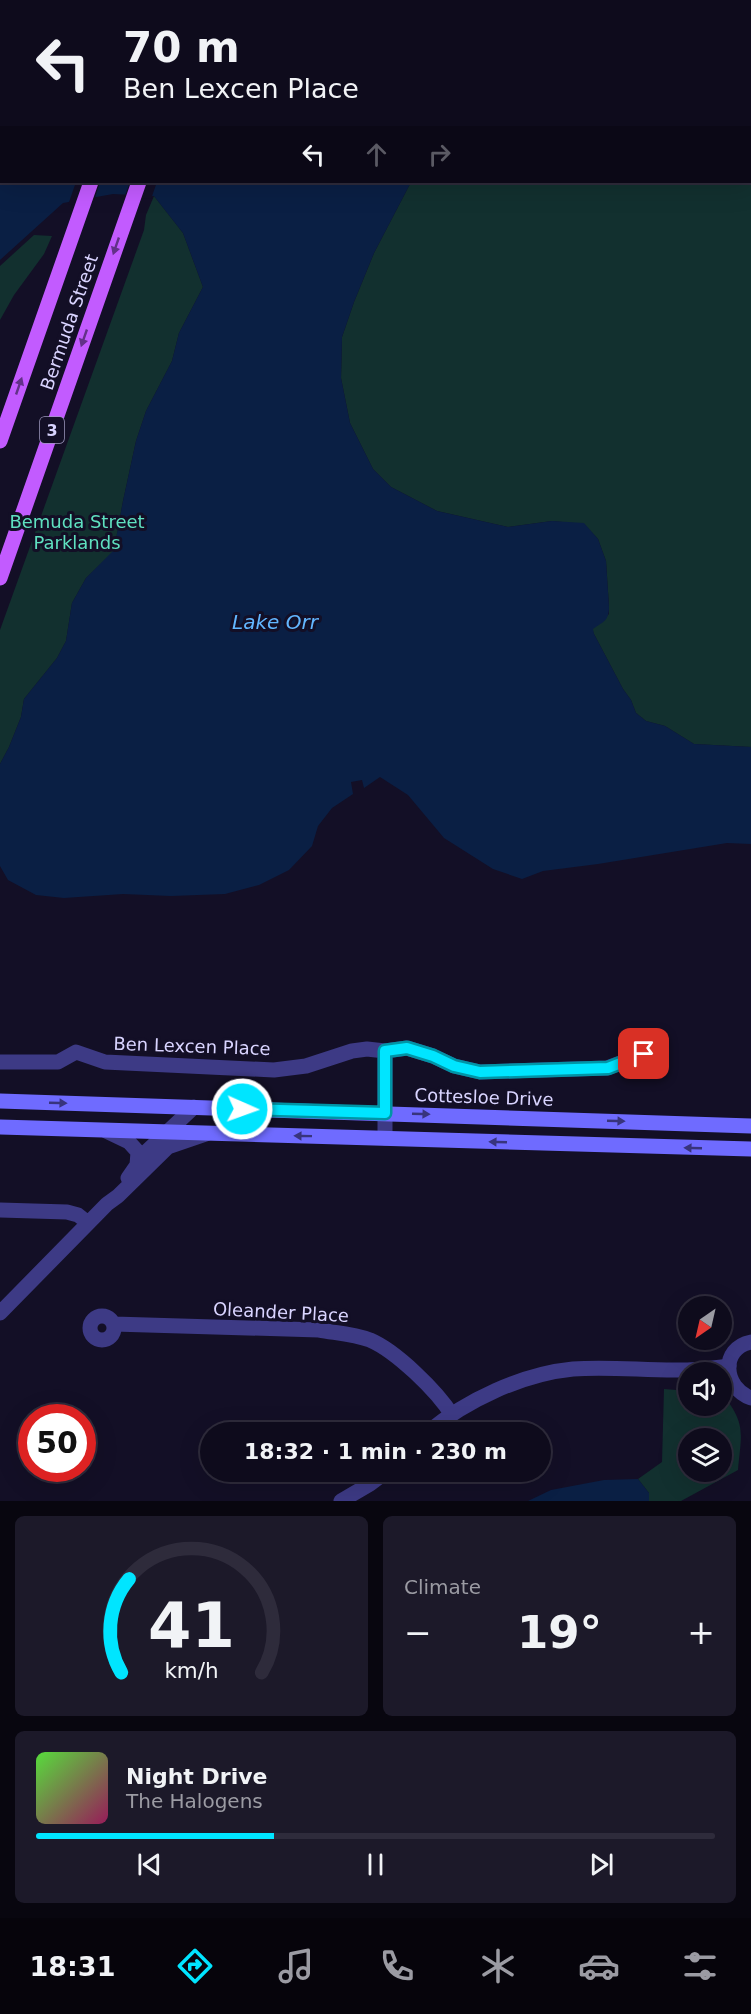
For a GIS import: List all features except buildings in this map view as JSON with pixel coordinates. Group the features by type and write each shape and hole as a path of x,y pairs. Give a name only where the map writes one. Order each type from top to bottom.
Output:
{"main road":[{"name":"Bermuda Street","path":"0,441 91,183"},
{"name":"Bermuda Street","path":"0,578 139,183"},
{"name":"Cottesloe Drive","path":"0,1101 751,1126"},
{"path":"0,1127 751,1149"}],"street":[{"name":"Ben Lexcen Place","path":"0,1062 58,1062 76,1052 105,1062 274,1070 306,1066 352,1051 407,1048 433,1056 454,1066 480,1072 608,1068 644,1054"},
{"path":"385,1051 385,1138"},
{"path":"0,1313 107,1204 146,1152 194,1107"},
{"path":"104,1130 134,1145 138,1152 137,1166"},
{"path":"107,1204 118,1197 168,1147 210,1133"},
{"path":"0,1210 67,1212 78,1215 88,1223"},
{"name":"Oleander Place","path":"114,1324 320,1330 351,1334 370,1340 389,1350 444,1402 452,1415"},
{"path":"730,1362 735,1351 749,1341"},
{"path":"442,1422 478,1400 540,1375 595,1368 678,1370"},
{"path":"732,1383 739,1392 751,1398"},
{"path":"341,1501 373,1482"}],"green space":[{"path":"410,183 751,183 751,747 694,744 665,726 646,721 636,713 592,629 609,614 606,561 598,539 584,524 552,521 508,527 437,511 391,487 373,469 350,423 341,378 342,337 374,253"},
{"name":"Bemuda Street Parklands","path":"154,196 183,233 203,287 179,333 172,361 146,411 136,441 114,551 86,578 72,603 66,641 57,658 24,699 21,717 0,764 0,630 144,230 146,215"},
{"path":"34,235 52,236 44,254 14,295 0,320 0,266"},
{"path":"664,1389 678,1390 678,1416 732,1416 732,1408 739,1422 741,1438 738,1470 732,1473 732,1428 678,1428 678,1482 716,1482 681,1501 649,1501 649,1493 638,1479 662,1462"}],"water":[{"name":"Lake Orr","path":"0,183 410,183 374,253 342,337 341,378 350,423 373,469 391,487 437,511 508,527 552,521 584,523 598,539 606,561 609,612 604,621 593,629 594,634 636,713 646,721 665,726 694,744 751,747 751,844 727,843 543,871 522,879 493,869 444,838 408,795 380,777 364,788 362,780 351,782 353,794 332,808 318,826 312,846 289,870 259,885 225,894 171,896 123,894 64,898 36,895 8,880 0,866 0,764 21,717 24,699 57,658 66,641 72,603 86,578 114,550 136,441 146,411 172,361 179,333 203,287 183,233 154,196 113,194 63,203 0,260"},
{"path":"638,1479 649,1493 649,1501 528,1501 551,1490 604,1480"}],"pier":[{"path":"76,183 100,183 94,201 68,205"},
{"path":"130,183 157,183 151,199 124,198"}],"route":[{"path":"242,1109 385,1113 385,1051 407,1048 433,1056 454,1066 480,1072 608,1068 644,1054"}]}
